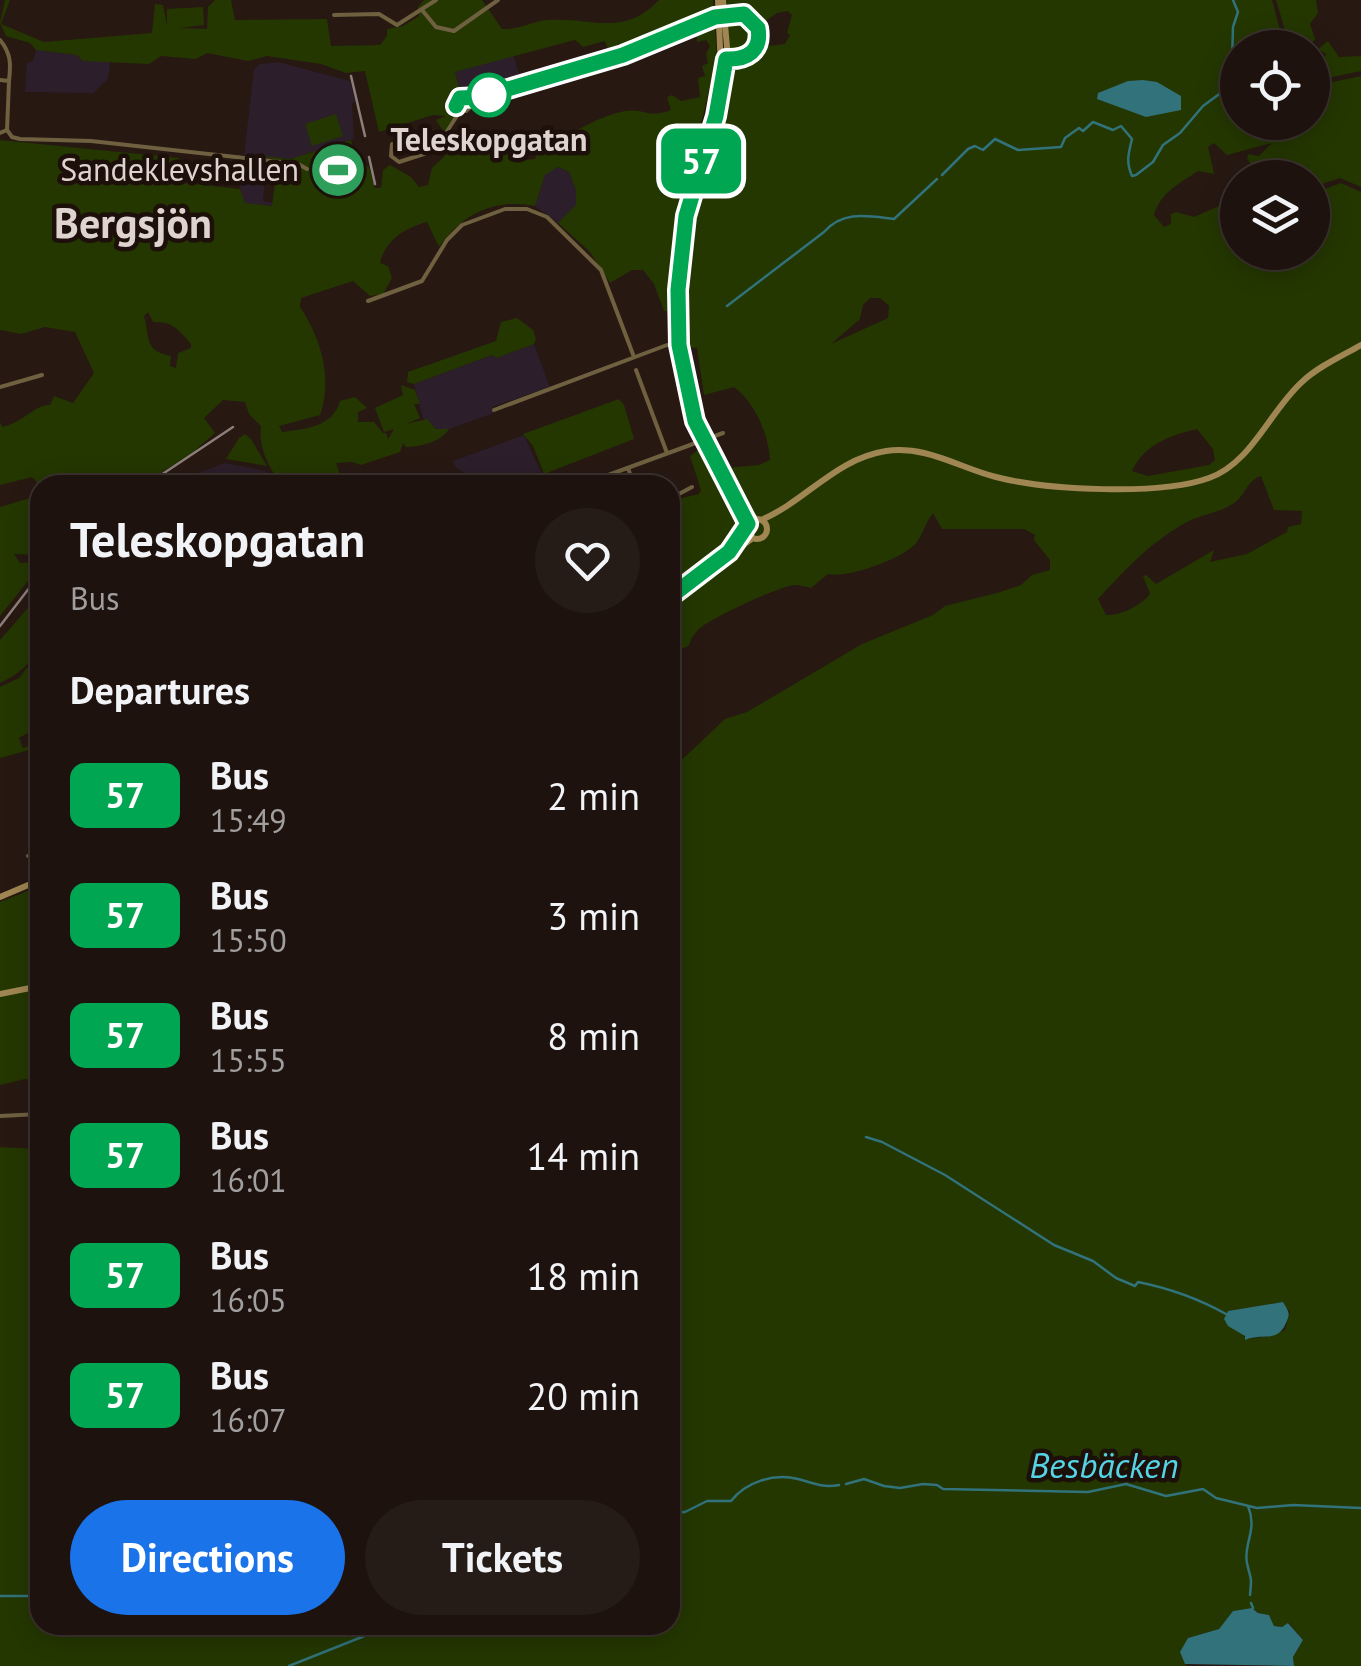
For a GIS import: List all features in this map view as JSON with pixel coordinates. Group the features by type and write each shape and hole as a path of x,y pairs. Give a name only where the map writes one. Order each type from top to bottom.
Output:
{"main road":[{"path":"720,0 724,59 708,138 686,216 680,284 682,345 686,394 752,538"},
{"path":"729,552 748,527 848,464 867,455 895,450 926,453 992,476 1034,484 1128,488 1198,482 1235,463 1305,379 1361,344"},
{"path":"706,439 743,504 766,529"},
{"path":"680,589 729,552 752,538 761,538 788,503"},
{"path":"0,897 30,884"},
{"path":"0,994 30,988"}],"street":[{"path":"334,15 378,14 397,25 436,0"},
{"path":"422,10 436,27 454,31 498,0"},
{"path":"724,59 748,56 757,48 760,38 757,25 749,17 729,14"},
{"path":"392,144 391,156 400,162 427,153 444,139 460,111 457,100 481,97 623,55 715,17"},
{"path":"0,40 10,59 10,135 298,164 308,169"},
{"path":"0,80 9,81"},
{"path":"460,111 466,111 481,97"},
{"path":"0,134 7,130"},
{"path":"368,301 412,288 426,278 444,245 462,225 506,209 527,208 547,217 601,270 634,358"},
{"path":"494,410 667,346 682,345"},
{"path":"636,370 667,453"},
{"path":"0,387 42,375"},
{"path":"609,475 722,433"},
{"path":"628,468 630,475"},
{"path":"680,494 692,487"},
{"path":"0,1116 30,1114"}],"shaded area":[{"path":"36,50 77,55 83,61 110,61 108,79 93,93 25,92 27,63 33,61"},
{"path":"513,54 521,81 474,95 461,94 455,72"},
{"path":"278,62 350,81 355,101 354,139 290,159 244,155 254,70 259,64"},
{"path":"243,161 277,166 254,168 254,177 265,178 263,201 273,206 244,203 240,189"},
{"path":"558,167 569,172 576,190 576,205 558,223 535,206 545,174"},
{"path":"534,344 550,387 492,407 494,413 449,429 437,429 423,418 414,384"},
{"path":"524,435 542,474 468,475 453,461"},
{"path":"225,463 266,471 268,475 196,475"}],"green space":[{"path":"5,0 10,0 1,24 44,42 152,33 155,4 163,5 167,26 167,9 203,7 204,25 180,28 207,29 208,7 215,0 231,0 235,20 327,19 331,46 380,45 387,29 403,26 419,16 418,7 424,0 482,0 502,29 548,20 620,22 646,12 659,0 713,0 717,57 681,207 673,312 664,311 654,284 643,270 632,270 610,283 590,252 558,223 576,205 576,190 569,172 558,167 545,175 535,206 506,204 481,211 458,226 439,247 427,222 397,236 380,263 388,266 392,278 383,294 370,296 353,281 301,298 300,307 323,359 324,401 320,415 279,426 282,432 317,425 331,416 340,401 355,397 367,408 358,412 358,422 374,422 388,439 394,429 384,432 375,408 403,395 401,385 415,390 420,404 414,404 420,418 406,424 427,419 436,429 449,429 436,440 412,447 403,443 400,452 361,465 336,463 340,475 275,475 261,442 261,426 249,414 245,402 223,400 204,418 215,433 157,475 30,475 0,485 0,422 2,427 16,422 39,407 50,405 54,396 73,403 94,373 75,332 45,327 21,334 0,330 0,140 179,158 177,182 240,189 245,203 272,206 278,160 255,155 290,159 351,140 358,165 369,167 375,188 381,188 383,170 390,165 411,177 419,187 428,185 432,168 450,151 504,151 513,161 535,159 545,141 552,142 606,117 625,111 657,114 671,110 667,97 672,95 681,101 700,97 698,78 705,76 702,66 708,63 706,54 710,46 706,40 697,42 695,19 619,54 610,54 605,41 583,47 575,40 455,72 461,94 456,98 456,114 445,134 436,120 446,116 433,115 379,132 365,71 346,73 321,64 267,56 248,61 207,53 196,59 161,56 149,64 83,61 77,55 36,50 30,43 6,36 0,23","holes":["148,312 153,322 171,325 191,344 191,348 178,353 176,368 170,366 171,356 152,347 144,316"]},
{"path":"726,0 1272,0 1280,30 1220,30 1220,140 1330,140 1330,82 1361,76 1361,187 1340,178 1330,181 1330,160 1248,160 1249,154 1259,156 1272,143 1227,155 1214,143 1208,147 1214,174 1198,171 1184,180 1166,195 1154,215 1164,227 1171,224 1171,214 1176,212 1194,217 1220,206 1220,270 1330,270 1330,187 1341,183 1361,192 1361,1666 1294,1666 1293,1657 1303,1640 1289,1623 1274,1626 1269,1615 1253,1608 1233,1611 1219,1629 1188,1638 1187,1666 0,1666 0,1147 30,1148 30,1635 680,1635 680,762 725,719 747,712 862,644 933,615 945,606 1021,585 1032,575 1050,570 1050,560 1034,540 1035,535 1024,529 942,529 933,513 917,542 901,554 861,570 828,574 811,588 795,585 760,597 704,625 688,646 680,649 680,501 701,490 690,456 699,449 716,470 724,469 718,442 726,468 770,460 754,410 734,387 704,395 697,348 688,347 686,293 696,199 726,111 729,79 736,68 755,58 765,47 756,19 728,7","holes":["788,11 792,15 785,44 770,46 766,41 767,20 777,13","1157,82 1181,110 1098,93","870,298 880,298 889,306 888,318 831,344 860,319 863,305","1197,429 1213,449 1215,460 1209,465 1148,476 1132,471 1151,448","1261,476 1274,510 1302,511 1301,524 1288,527 1287,532 1247,554 1210,562 1214,550 1156,584 1143,576 1150,594 1124,612 1106,615 1098,599 1140,556 1189,521 1234,503","1283,1303 1290,1312 1285,1330 1270,1336 1246,1339 1228,1311"]},
{"path":"1276,0 1316,0 1318,13 1310,24 1312,30 1285,30"},
{"path":"742,16 754,25 757,39 751,50 736,55 730,49 728,17"},
{"path":"1330,44 1339,57 1361,56 1361,71 1330,77"},
{"path":"336,114 343,136 312,146 305,124"},
{"path":"517,318 533,330 534,344 414,384 407,382 408,372 496,341 501,322"},
{"path":"619,399 634,439 544,474 533,446 523,434"},
{"path":"245,434 251,439 267,466 226,459"},
{"path":"30,498 30,555 14,554 20,563 30,562 30,578 0,616 0,507"},
{"path":"30,606 30,660 0,683 0,640"},
{"path":"30,664 30,732 19,738 23,748 30,746 30,750 0,758 0,687 19,678"},
{"path":"30,890 30,1080 0,1085 0,902"}],"water":[{"path":"1128,81 1157,82 1181,96 1181,110 1146,117 1097,99 1098,93"},
{"path":"1283,1302 1288,1317 1274,1335 1245,1340 1224,1319 1228,1311"},
{"path":"1252,1608 1269,1615 1274,1626 1288,1623 1303,1640 1293,1657 1294,1666 1185,1664 1180,1652 1188,1638 1219,1629 1233,1611"}],"waterway":[{"path":"942,175 975,146 983,150 995,139 1018,150 1061,147 1065,138 1093,122 1113,130 1121,126 1132,139 1128,162 1132,176 1136,175 1153,162 1163,145 1180,133 1203,106 1222,92 1232,63 1233,27 1238,12 1233,0"},
{"path":"727,306 839,220 856,216 894,219 937,179"},
{"path":"866,1137 945,1175 1054,1245 1093,1261 1116,1278 1135,1286 1138,1282 1172,1291 1226,1314"},
{"path":"680,1512 707,1501 731,1501 752,1484 770,1478 839,1485"},
{"name":"Besbäcken","path":"846,1484 864,1479 900,1488 923,1484 943,1489 1088,1492 1126,1484 1166,1496 1203,1489 1216,1498 1257,1508 1361,1508"},
{"path":"1248,1506 1252,1522 1246,1556 1250,1595"},
{"path":"0,1596 30,1596"},
{"path":"1251,1603 1253,1608"},
{"path":"289,1666 367,1635"}],"tram line":[{"path":"351,76 365,136"},
{"path":"369,157 375,184"},
{"path":"161,475 233,427"},
{"path":"0,626 30,587"}],"bus line":[{"name":"57","path":"456,106 460,98 481,97 623,55 715,17 744,14 758,28 759,44 754,51 742,59 726,59 716,116 690,197 678,290 679,345 686,394 702,440 748,524 729,552 680,589"}],"place":[{"name":"Teleskopgatan","path":"489,95"},
{"name":"Sandeklevshallen","path":"338,170"}],"district":[{"name":"Bergsjön","path":"133,223"}]}
